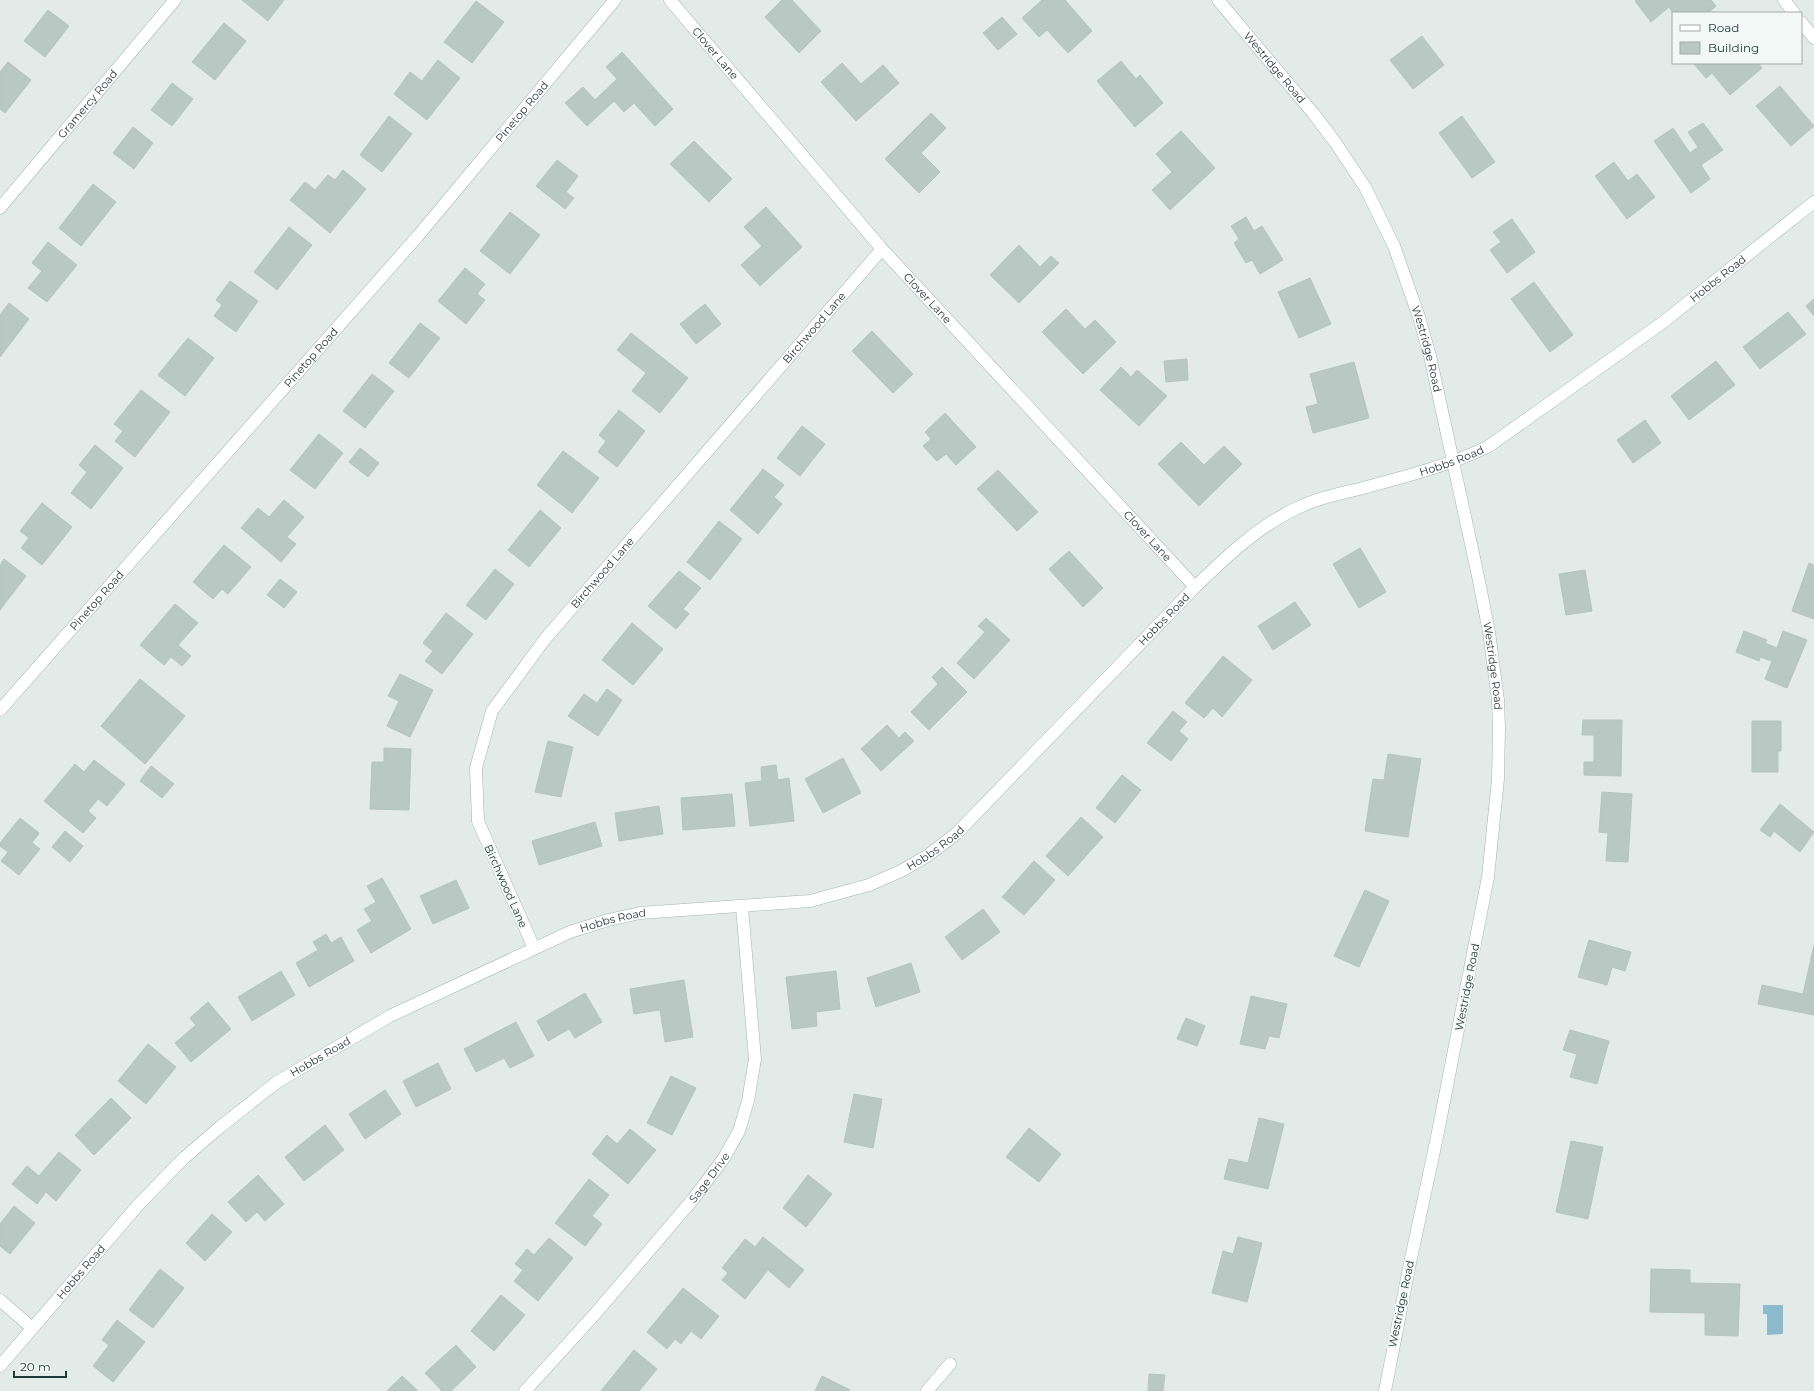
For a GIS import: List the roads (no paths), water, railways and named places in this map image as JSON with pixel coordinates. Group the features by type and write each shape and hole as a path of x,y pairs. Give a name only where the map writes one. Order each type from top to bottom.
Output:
{"street":[{"name":"Gramercy Road","path":"0,208 175,0"},
{"name":"Pinetop Road","path":"0,710 417,237 615,0"},
{"name":"Clover Lane","path":"670,0 882,249 1195,587"},
{"name":"Westridge Road","path":"1218,0 1313,113 1365,187 1394,246 1419,317 1453,460 1489,632 1499,728 1498,779 1488,878 1481,920 1385,1391"},
{"path":"1784,0 1793,12"},
{"path":"1802,23 1814,38"},
{"name":"Hobbs Road","path":"0,1366 128,1215 184,1158 220,1127 278,1082 390,1016 570,932 608,920 640,913 677,909 742,907 810,901 869,885 902,871 927,856 956,834 1195,587 1234,550 1265,526 1296,508 1321,499 1412,474 1489,446 1629,347 1728,272 1814,202"},
{"name":"Birchwood Lane","path":"534,948 478,821 476,768 492,712 545,639 882,249"},
{"name":"Sage Drive","path":"525,1391 595,1314 694,1198 724,1158 739,1131 748,1101 755,1059 742,907"},
{"path":"0,1300 32,1328"},
{"path":"927,1391 950,1364"}],"water":[{"path":"1763,1305 1783,1305 1783,1334 1767,1335 1767,1314 1763,1314"}]}
